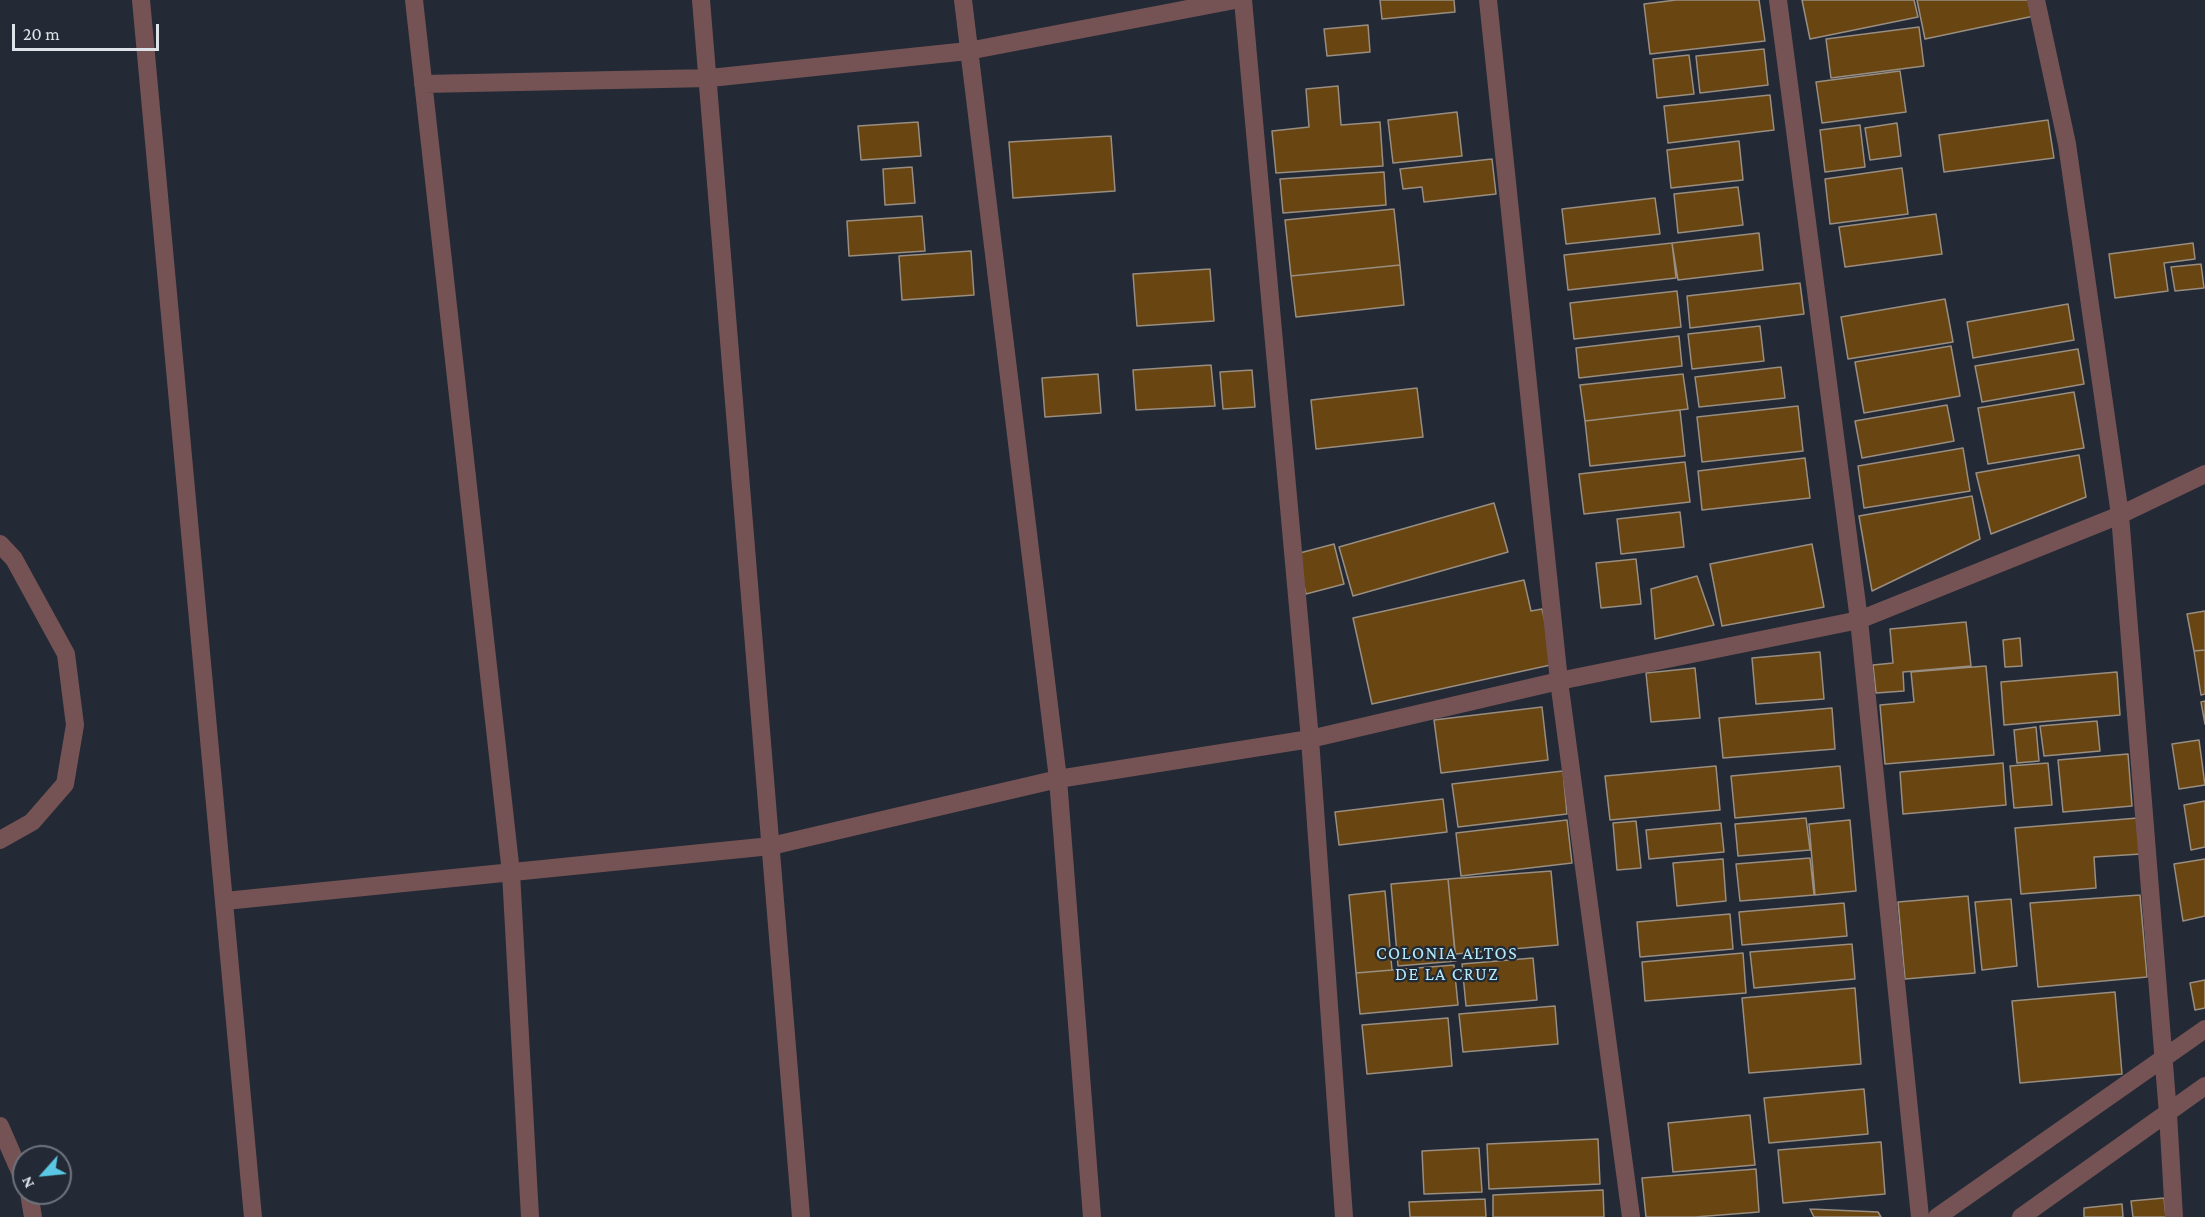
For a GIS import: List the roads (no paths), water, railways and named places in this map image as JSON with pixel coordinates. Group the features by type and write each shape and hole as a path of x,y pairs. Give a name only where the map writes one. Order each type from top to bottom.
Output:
{"street":[{"path":"141,0 253,1217"},
{"path":"414,0 511,873 530,1217"},
{"path":"701,0 710,78 801,1217"},
{"path":"963,0 1058,779 1092,1217"},
{"path":"423,84 710,78 968,51 1235,0"},
{"path":"1243,0 1310,739 1344,1217"},
{"path":"1488,0 1559,681 1631,1217"},
{"path":"1778,0 1859,620 1920,1217"},
{"path":"2037,0 2067,144 2120,515 2168,1114 2174,1217"},
{"path":"225,900 771,846 1058,779 1310,739 1559,681 1859,620 2120,515 2205,474"},
{"path":"0,544 14,559 66,654 75,725 65,784 32,822 0,840"},
{"path":"1937,1217 2205,1029"},
{"path":"2021,1217 2205,1086"},
{"path":"0,1126 12,1154"}],"district":[{"name":"COLONIA ALTOS DE LA CRUZ","path":"1447,963"}]}
